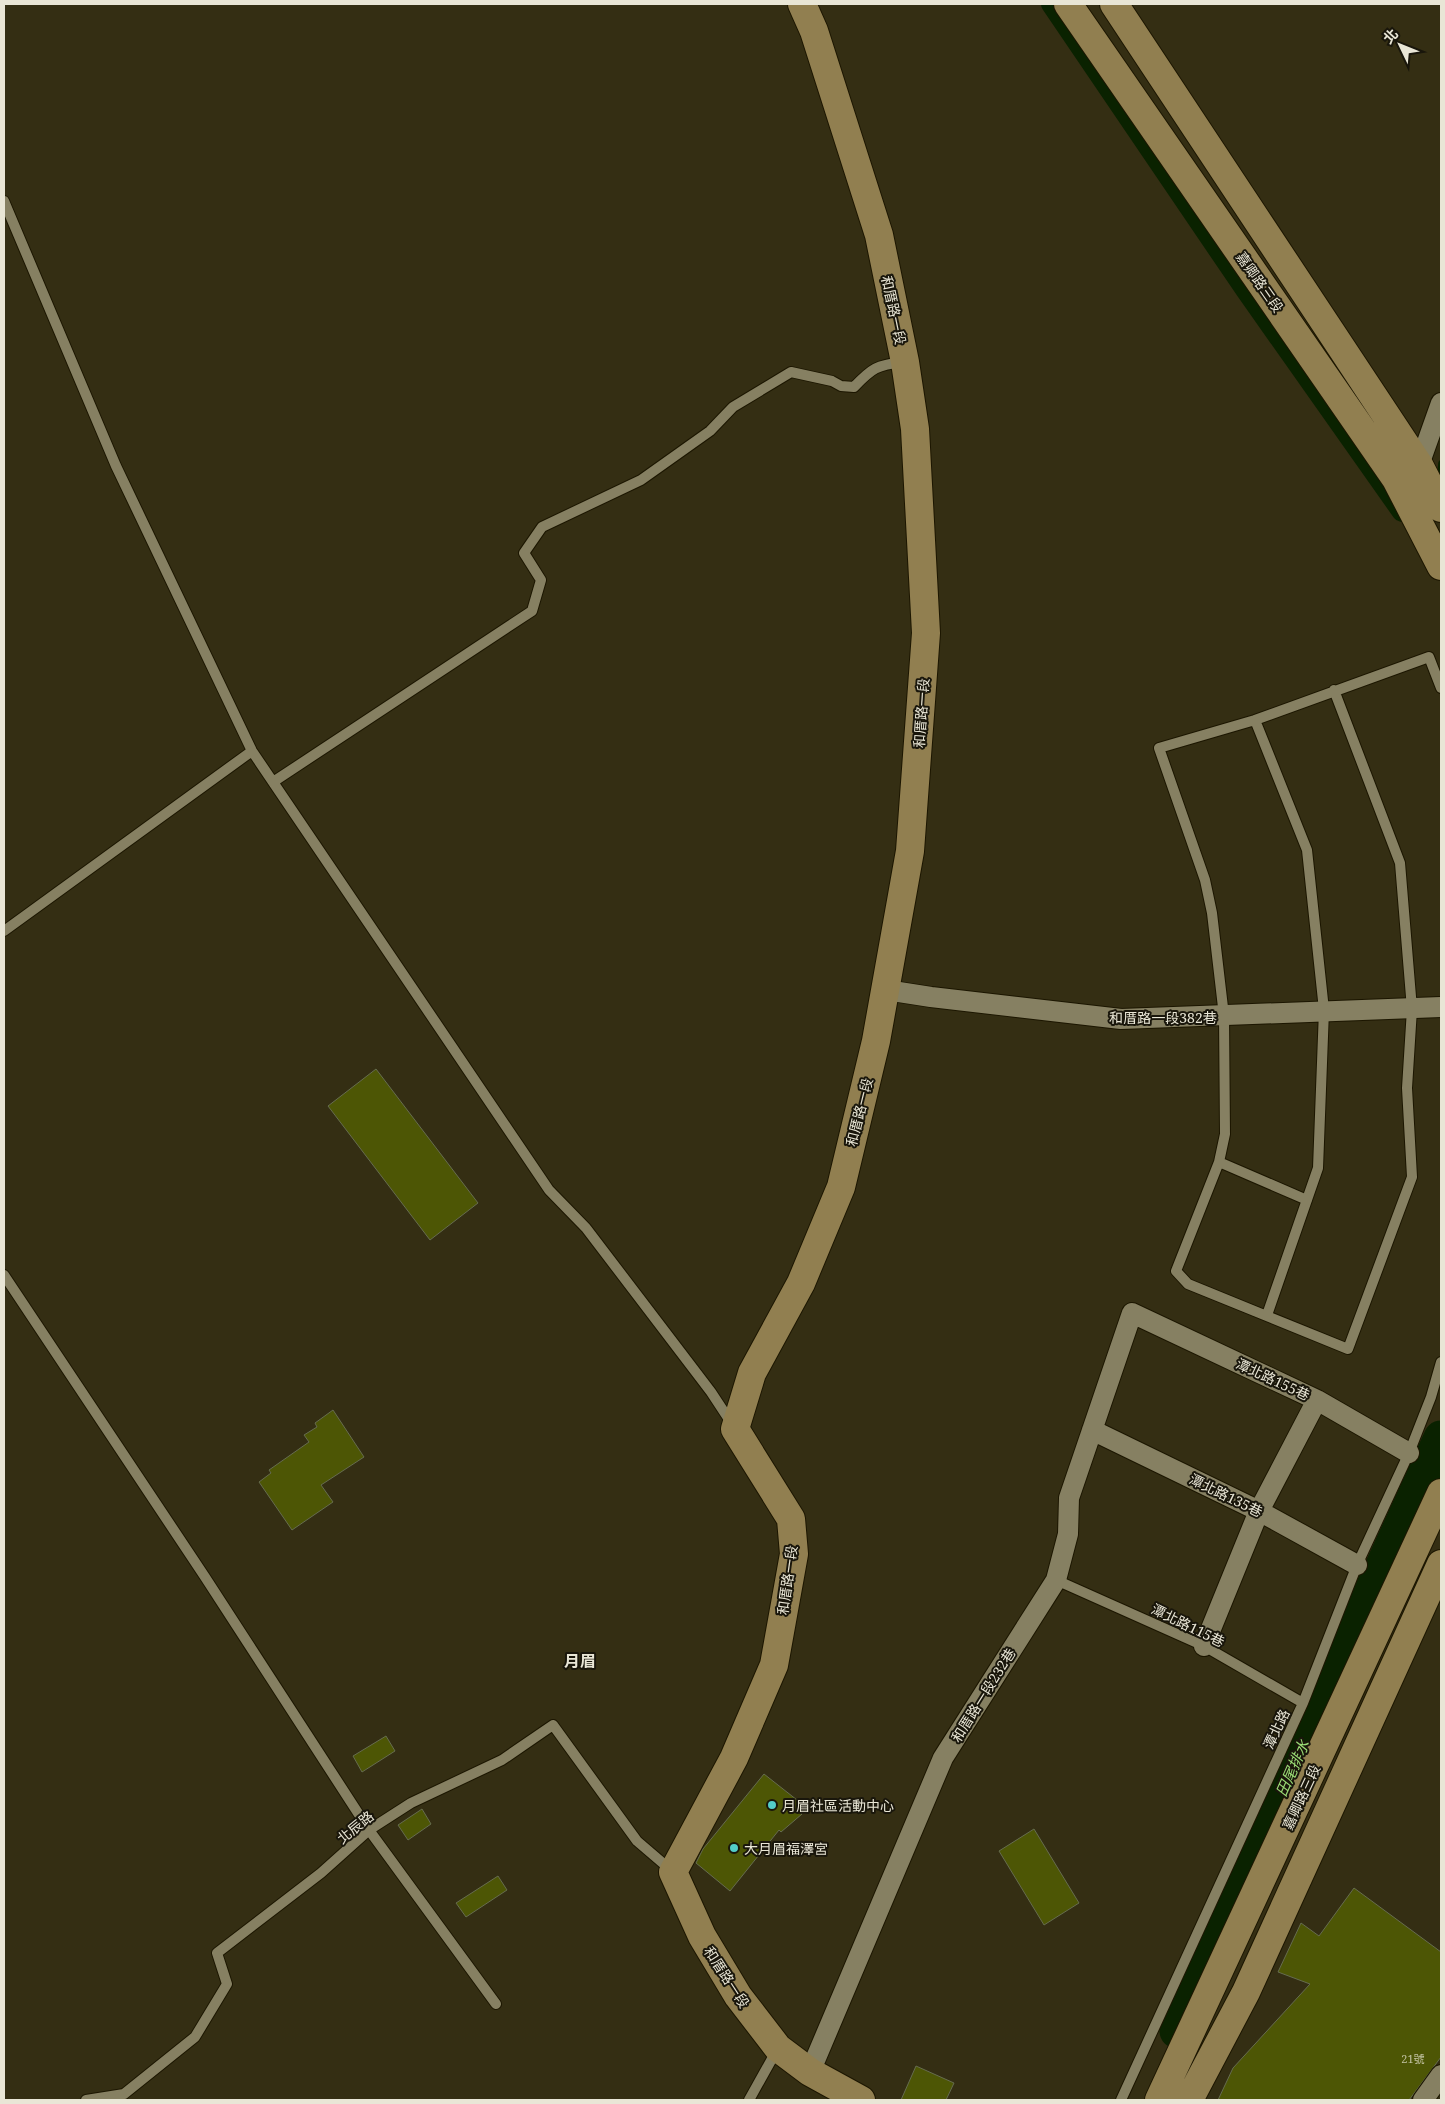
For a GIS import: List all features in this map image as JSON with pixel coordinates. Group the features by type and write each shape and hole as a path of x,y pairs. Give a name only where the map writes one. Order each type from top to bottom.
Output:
{"street":[{"name":"和厝路一段","path":"802,4 814,30 879,235 905,362 915,429 926,633 910,851 876,1041 841,1187 801,1283 752,1373 735,1429 791,1519 794,1554 774,1665 734,1758 673,1872 707,1945 738,1996 778,2048 810,2072 861,2100"},
{"name":"嘉卿路三段","path":"1068,4 1396,479 1441,566"},
{"path":"1114,4 1419,465 1441,508"},
{"path":"1396,479 1419,465 1441,403"},
{"name":"和厝路一段382巷","path":"886,990 1121,1019 1441,1007"},
{"name":"潭北路155巷","path":"1132,1313 1317,1400 1409,1453"},
{"name":"和厝路一段232巷","path":"810,2072 943,1758 1056,1580 1068,1534 1069,1498 1132,1313"},
{"path":"1204,1646 1259,1511 1317,1400"},
{"name":"潭北路135巷","path":"1092,1430 1259,1511 1357,1565"},
{"name":"嘉卿路三段","path":"1159,2100 1441,1493"},
{"path":"1189,2100 1246,1992 1441,1564"},
{"path":"1423,2100 1441,2075"}],"lane":[{"path":"4,201 116,466 252,751 549,1190 586,1228 711,1392 735,1429"},
{"path":"273,782 532,611 541,580 524,553 542,527 641,480 710,431 733,407 791,372 832,381 841,386 854,387 867,373 882,364 905,362"},
{"path":"1334,690 1400,863 1412,1009 1407,1088 1412,1177 1348,1349 1188,1284 1176,1271 1219,1162 1225,1134 1224,1016 1212,913 1204,880 1159,748 1255,720 1334,690 1429,657 1441,688"},
{"path":"1255,720 1308,850 1324,1010 1318,1168 1267,1315"},
{"path":"4,931 252,751"},
{"path":"1219,1162 1307,1200"},
{"path":"4,1275 205,1577 369,1830 496,2004"},
{"name":"潭北路","path":"1121,2100 1303,1703 1357,1565 1409,1453 1431,1397 1441,1362"},
{"name":"潭北路115巷","path":"1056,1580 1204,1646 1303,1703"},
{"name":"北辰路","path":"86,2100 126,2097 195,2037 227,1984 217,1954 321,1873 369,1830 411,1803 502,1760 553,1725 637,1841 673,1872"},
{"path":"749,2100 778,2048"}],"building":[{"path":"376,1069 478,1203 430,1240 328,1106"},
{"path":"333,1410 364,1457 321,1485 333,1502 292,1530 259,1482 271,1473 269,1470 309,1442 304,1435 317,1427 315,1423"},
{"path":"386,1736 395,1751 362,1772 353,1756"},
{"name":"大月眉福澤宮","path":"764,1774 797,1800 797,1808 802,1814 781,1832 779,1830 730,1891 696,1863 703,1849"},
{"path":"422,1809 431,1824 408,1840 398,1825"},
{"path":"1034,1829 1079,1903 1044,1925 999,1851"},
{"path":"498,1876 507,1890 466,1917 456,1903"},
{"path":"1354,1888 1441,1952 1441,2057 1409,2100 1218,2100 1233,2068 1310,1984 1278,1972 1301,1923 1319,1936"},
{"path":"916,2066 954,2083 946,2100 901,2100"}],"waterway":[{"path":"1051,4 1246,291 1402,512"},
{"path":"1439,482 1441,463"},
{"name":"田尾排水","path":"1177,2031 1295,1759 1441,1438"}],"place":[{"name":"月眉社區活動中心","path":"772,1805"},
{"name":"大月眉福澤宮","path":"734,1848"}],"district":[{"name":"月眉","path":"580,1661"}]}
